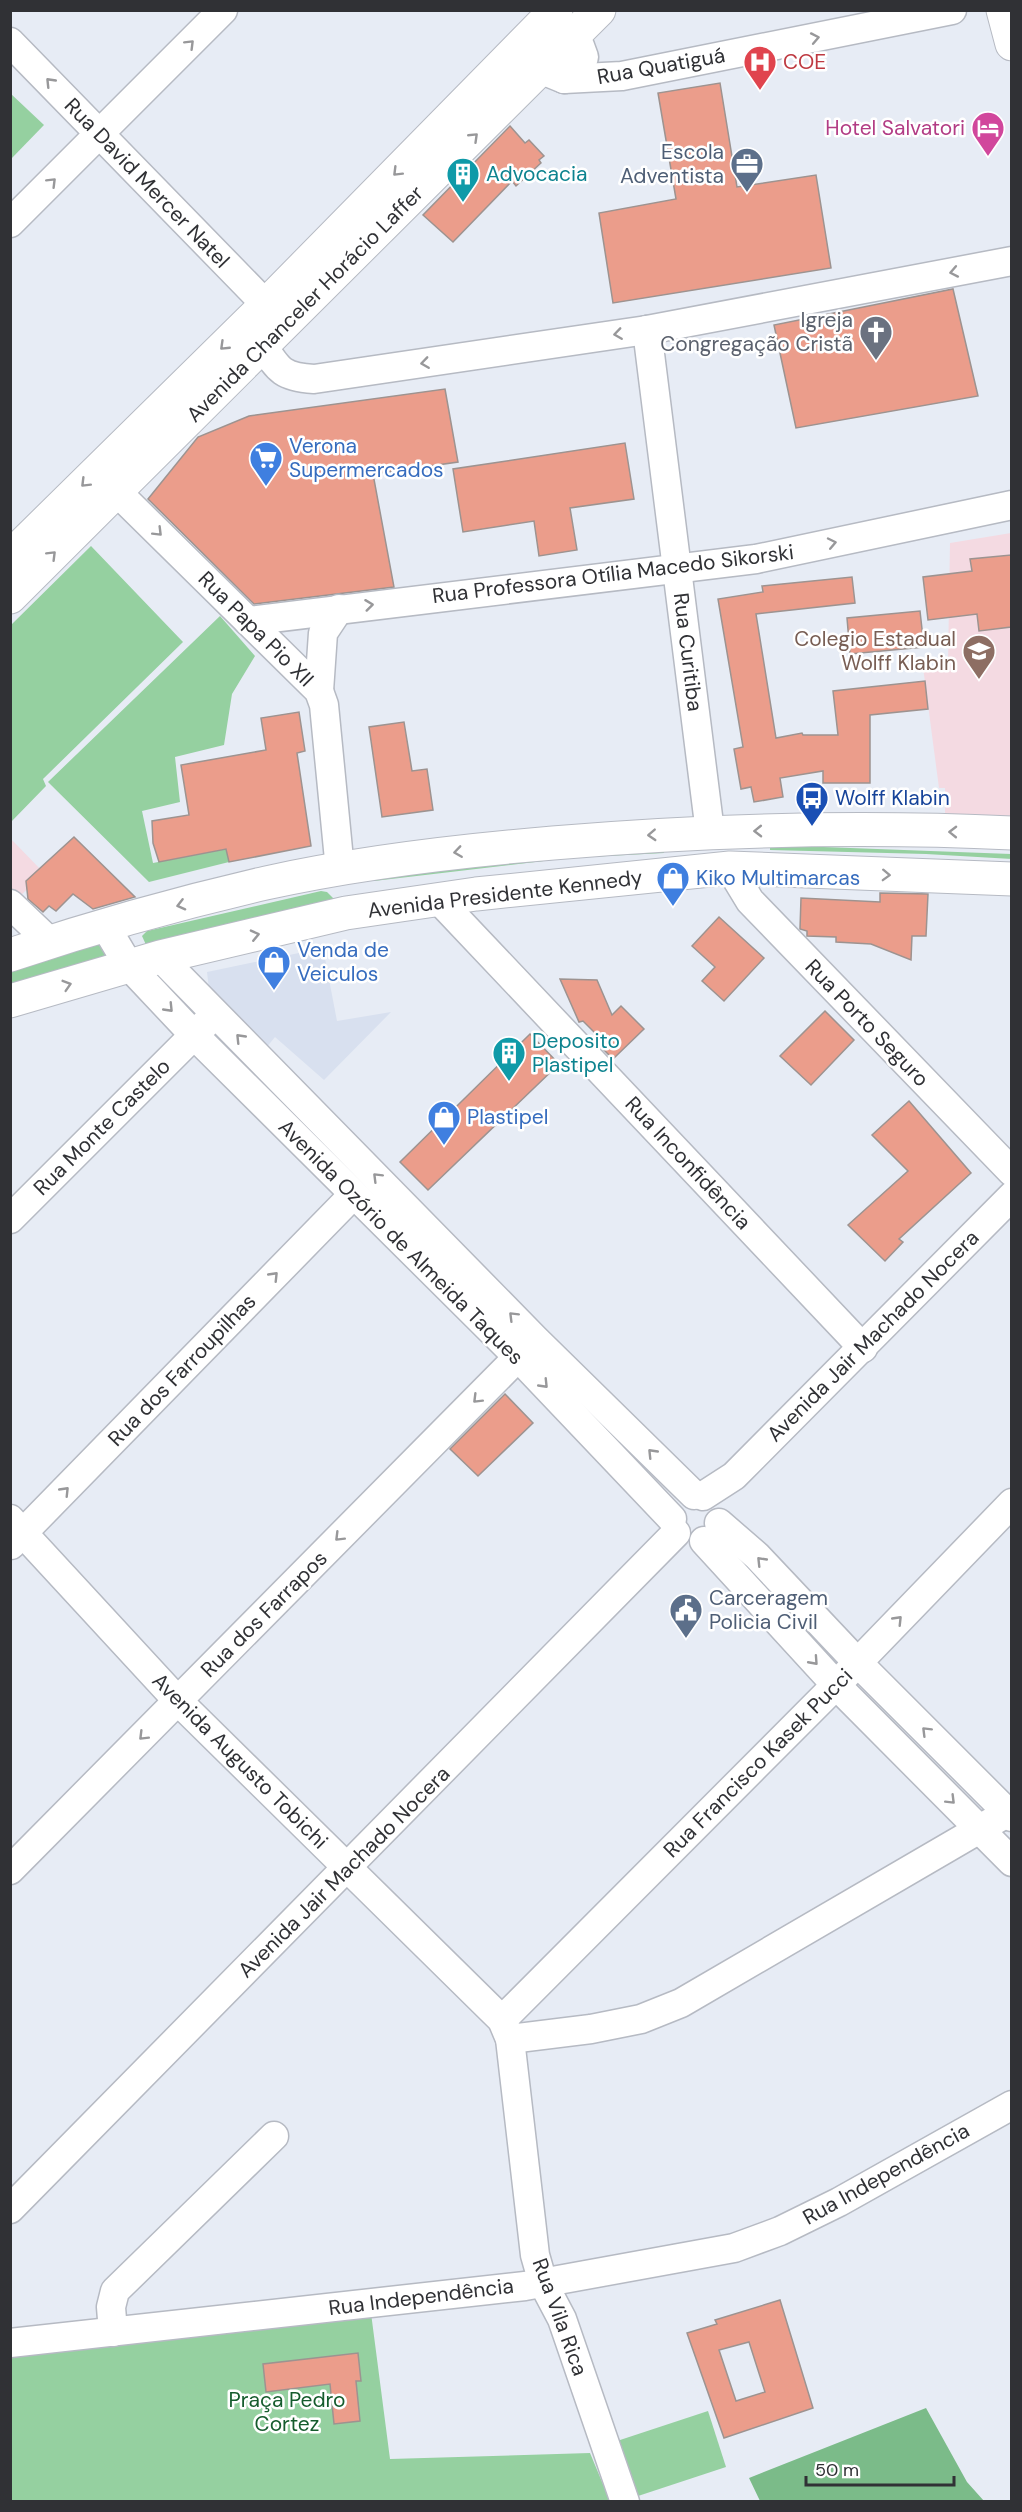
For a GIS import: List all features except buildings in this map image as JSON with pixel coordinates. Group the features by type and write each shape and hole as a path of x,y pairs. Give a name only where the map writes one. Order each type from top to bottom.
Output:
{"main road":[{"name":"Avenida Chanceler Horácio Laffer","path":"10,557 271,325 542,66 557,23 598,10"},
{"path":"1003,10 1011,44"},
{"name":"Avenida Chanceler Horácio Laffer","path":"10,597 116,491 271,325"},
{"name":"Avenida Presidente Kennedy","path":"10,955 104,924 267,883 461,851 710,832 839,829 1011,833"},
{"name":"Avenida Presidente Kennedy","path":"10,1001 160,957 346,913 438,899 730,868 1011,879"}],"street":[{"path":"10,223 224,10"},
{"name":"Rua Quatiguá","path":"542,66 622,76 952,10"},
{"name":"Rua David Mercer Natel","path":"10,42 100,134 271,325 283,372 292,378 314,379 647,330 1011,261"},
{"name":"Rua Curitiba","path":"647,330 710,832"},
{"name":"Rua Papa Pio XII","path":"116,491 319,691 324,705 340,870"},
{"name":"Rua Professora Otília Macedo Sikorski","path":"248,621 756,559 1011,506"},
{"path":"319,691 323,633 339,609"},
{"name":"Rua Porto Seguro","path":"730,868 750,901 1011,1172"},
{"name":"Rua Inconfidência","path":"438,899 863,1348"},
{"path":"10,904 50,942"},
{"name":"Avenida Ozório de Almeida Taques","path":"104,924 129,966 194,1035 518,1357 674,1526"},
{"name":"Avenida Ozório de Almeida Taques","path":"160,957 708,1513 757,1556 857,1662 1009,1815"},
{"name":"Rua Monte Castelo","path":"10,1219 215,1013"},
{"name":"Rua dos Farroupilhas","path":"15,1532 353,1195"},
{"name":"Avenida Jair Machado Nocera","path":"13,2202 347,1870 674,1526 678,1503 708,1513 734,1476 1011,1196"},
{"name":"Rua dos Farrapos","path":"10,1870 518,1357"},
{"name":"Rua Francisco Kasek Pucci","path":"506,2030 1011,1503"},
{"path":"674,1526 692,1542 708,1513"},
{"name":"Avenida Ozório de Almeida Taques","path":"708,1513 836,1685 1011,1862"},
{"name":"Avenida Augusto Tobichi","path":"15,1532 178,1701 506,2030"},
{"path":"506,2030 591,2029 641,2019 681,2003 979,1829 1009,1815"},
{"name":"Rua Vila Rica","path":"506,2030 529,2209 543,2283 562,2319 625,2502"},
{"name":"Rua Independência","path":"10,2343 543,2283 734,2248 771,2234 839,2202 1011,2105"},
{"path":"113,2332 111,2307 116,2291 132,2272 274,2136"}],"shaded area":[{"name":"Colegio Estadual Wolff Klabin","path":"1011,533 1011,819 945,816 945,788 939,788 923,667 948,664 950,543"},
{"path":"10,838 44,873 17,899 11,892"},
{"path":"323,948 337,1021 391,1012 324,1080 275,1037 266,1048 209,989 207,972"}],"green space":[{"path":"10,93 44,125 11,159 10,159"},
{"path":"91,546 183,642 43,779 46,786 11,822 11,625"},
{"path":"220,616 255,656 232,694 224,745 175,757 180,802 142,811 153,863 226,849 229,862 149,882 48,782"},
{"path":"770,845 1011,854 1012,859 926,854 770,850"},
{"path":"662,846 664,853 569,858 374,881 373,875"},
{"path":"321,891 327,892 336,901 147,947 142,936 147,931"},
{"path":"95,944 105,945 107,958 11,994 11,970"},
{"name":"Praça Pedro Cortez","path":"371,2313 390,2459 590,2453 610,2501 11,2501 10,2352"},
{"path":"926,2408 967,2482 984,2501 760,2501 749,2478"},
{"path":"708,2411 726,2467 635,2497 617,2441"}],"place":[{"name":"COE","path":"760,91"},
{"name":"Hotel Salvatori","path":"988,157"},
{"name":"Escola Adventista","path":"747,193"},
{"name":"Advocacia","path":"463,203"},
{"name":"Igreja Congregação Cristã","path":"876,361"},
{"name":"Verona Supermercados","path":"266,487"},
{"name":"Colegio Estadual Wolff Klabin","path":"979,680"},
{"name":"Wolff Klabin","path":"812,827"},
{"name":"Kiko Multimarcas","path":"673,907"},
{"name":"Venda de Veiculos","path":"274,991"},
{"name":"Deposito Plastipel","path":"509,1082"},
{"name":"Plastipel","path":"444,1146"},
{"name":"Carceragem Policia Civil","path":"686,1639"}]}
